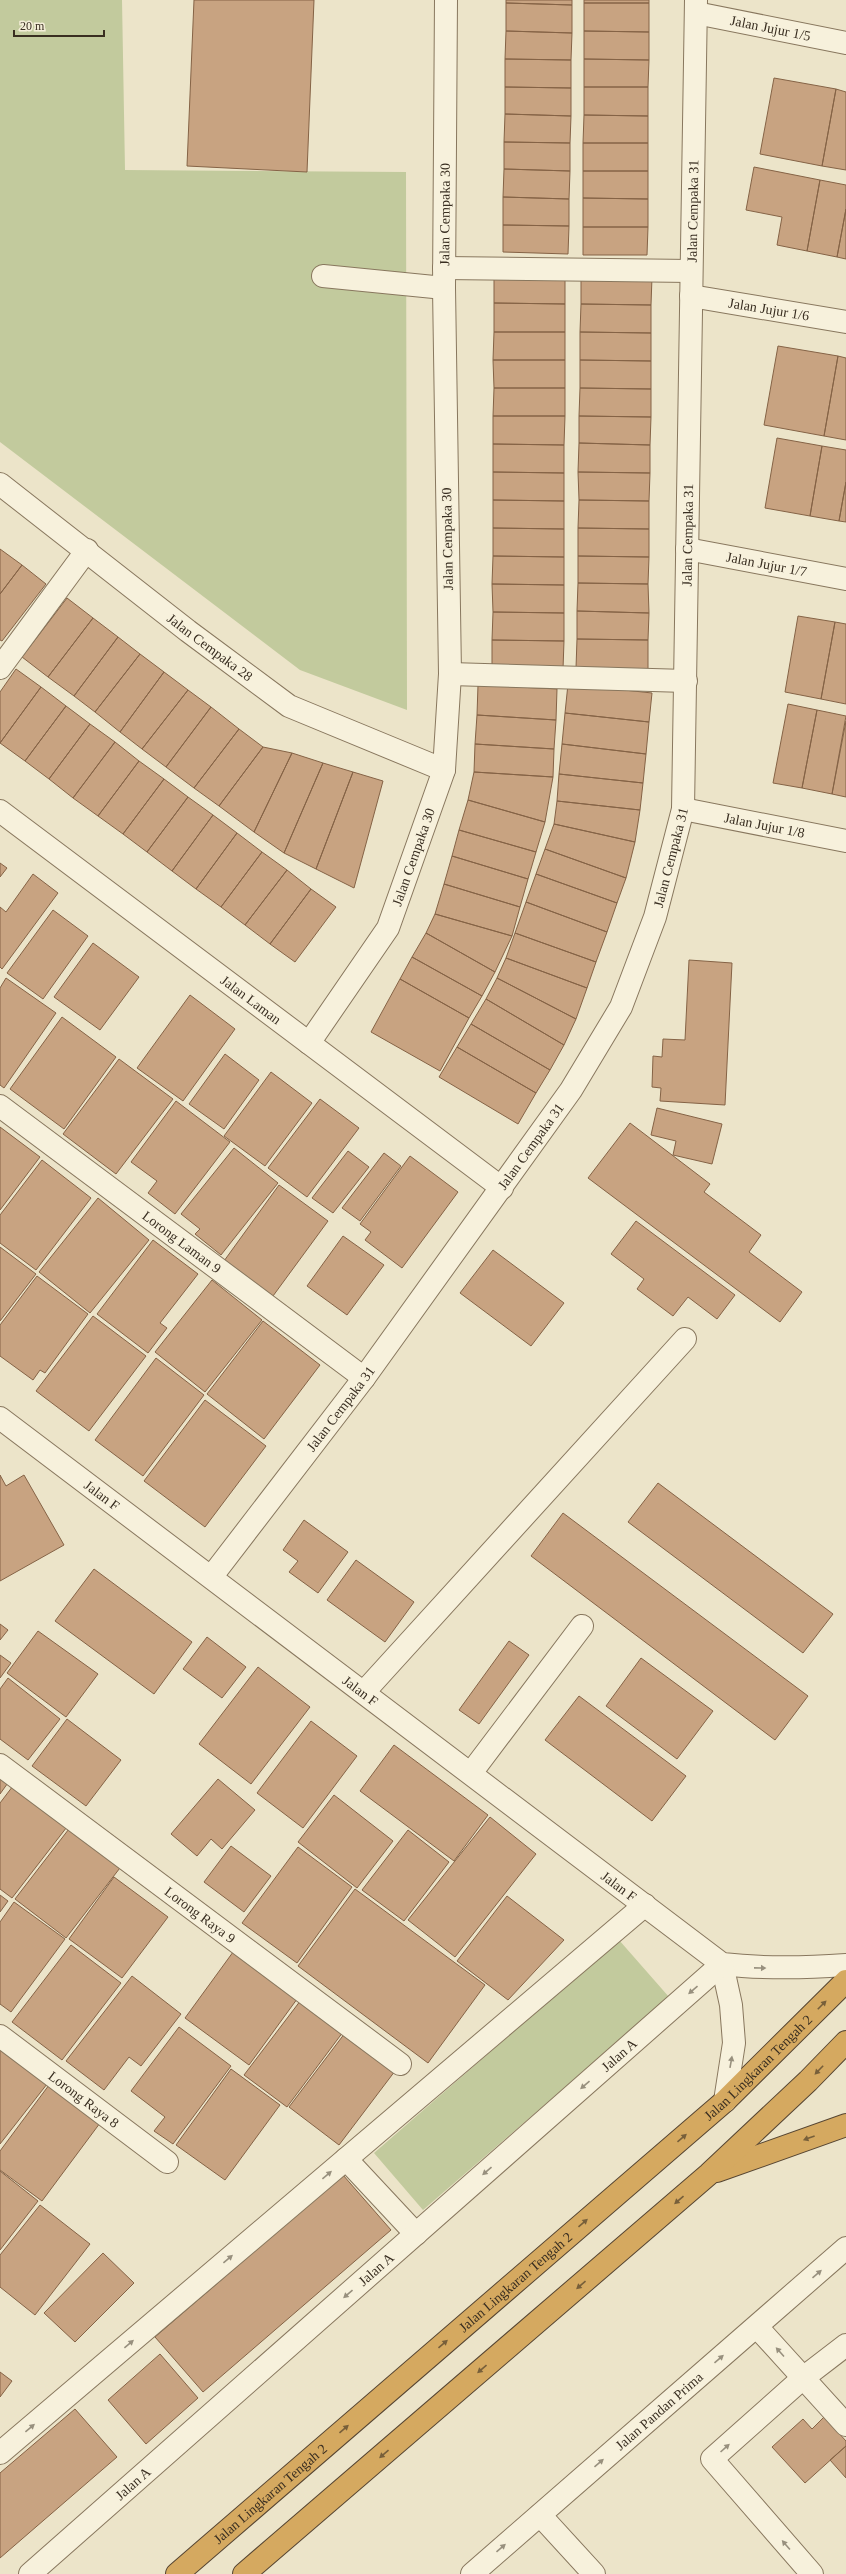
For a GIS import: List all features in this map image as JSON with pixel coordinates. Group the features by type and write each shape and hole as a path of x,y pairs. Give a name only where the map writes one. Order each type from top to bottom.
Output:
{"highway":[{"name":"Jalan Lingkaran Tengah 2","path":"177,2574 725,2101 846,1981"},
{"path":"244,2574 709,2174 808,2081 846,2042"},
{"path":"709,2174 846,2125"}],"street":[{"name":"Jalan Cempaka 30","path":"309,1043 388,928 444,770 450,674 444,278 446,0"},
{"name":"Jalan Jujur 1/5","path":"696,7 846,43"},
{"name":"Jalan Cempaka 31","path":"212,1576 364,1378 571,1090 621,1007 655,917 684,809 696,7"},
{"path":"323,276 444,278 691,271"},
{"name":"Jalan Jujur 1/6","path":"691,296 846,322"},
{"name":"Jalan Cempaka 28","path":"0,484 87,550 188,631 289,706 444,770"},
{"name":"Jalan Jujur 1/7","path":"687,549 846,579"},
{"path":"0,668 87,550"},
{"path":"450,674 686,681"},
{"name":"Jalan Jujur 1/8","path":"684,809 846,841"},
{"name":"Jalan Laman","path":"0,811 502,1188"},
{"name":"Lorong Laman 9","path":"0,1106 364,1378"},
{"path":"364,1692 685,1339"},
{"name":"Jalan F","path":"0,1418 212,1576 722,1964"},
{"path":"471,1773 582,1626"},
{"name":"Lorong Raya 9","path":"0,1765 400,2064"},
{"path":"0,2453 645,1905"},
{"path":"725,2101 734,2043 731,2005 722,1964 754,1968 800,1968 846,1965"},
{"name":"Jalan A","path":"30,2574 722,1964"},
{"name":"Lorong Raya 8","path":"0,2036 167,2162"},
{"path":"346,2159 416,2234"},
{"name":"Jalan Pandan Prima","path":"472,2574 846,2248"},
{"path":"756,2326 846,2425"},
{"path":"812,2574 712,2459 803,2378 844,2350"},
{"path":"540,2515 594,2574"}],"green space":[{"path":"0,0 122,0 125,170 406,172 407,710 300,670 0,442"},
{"path":"619,1940 669,1997 423,2210 374,2153"}],"building":[{"path":"194,0 314,0 307,172 187,166"},
{"path":"506,0 572,0 572,5 506,3"},
{"path":"584,0 649,0 649,3 584,3"},
{"path":"506,3 572,5 572,33 506,31"},
{"path":"584,3 649,3 649,32 584,31"},
{"path":"506,31 572,33 571,60 505,59"},
{"path":"584,31 649,32 649,60 584,59"},
{"path":"505,59 571,60 571,88 505,87"},
{"path":"584,59 649,60 648,87 584,87"},
{"path":"774,78 836,89 822,166 760,154"},
{"path":"505,87 571,88 571,116 505,114"},
{"path":"584,87 648,87 648,116 584,115"},
{"path":"836,89 846,92 846,170 822,166"},
{"path":"505,114 571,116 570,143 504,142"},
{"path":"584,115 648,116 648,143 583,143"},
{"path":"504,142 570,143 570,171 504,169"},
{"path":"583,143 648,143 648,171 583,171"},
{"path":"754,167 820,180 807,251 777,245 782,217 746,210"},
{"path":"504,169 570,171 569,199 503,197"},
{"path":"583,171 648,171 648,199 583,198"},
{"path":"820,180 846,185 846,209 837,257 807,251"},
{"path":"503,197 569,199 569,226 503,225"},
{"path":"583,198 648,199 648,227 583,227"},
{"path":"846,209 846,259 837,257"},
{"path":"503,225 569,226 568,254 503,252"},
{"path":"583,227 648,227 647,255 583,255"},
{"path":"494,275 565,276 565,304 494,303"},
{"path":"581,275 652,277 651,305 581,304"},
{"path":"494,303 565,304 565,332 494,332"},
{"path":"581,304 651,305 651,333 580,332"},
{"path":"494,332 565,332 565,360 493,360"},
{"path":"580,332 651,333 651,361 580,360"},
{"path":"778,346 838,356 824,436 764,425"},
{"path":"838,356 846,358 846,440 824,436"},
{"path":"493,360 565,360 565,388 494,388"},
{"path":"580,360 651,361 651,389 580,388"},
{"path":"494,388 565,388 565,416 493,416"},
{"path":"580,388 651,389 651,417 579,416"},
{"path":"493,416 565,416 564,445 493,444"},
{"path":"579,416 651,417 650,445 579,443"},
{"path":"777,438 822,446 810,516 765,508"},
{"path":"579,443 650,445 650,473 578,472"},
{"path":"493,444 564,445 564,473 493,472"},
{"path":"822,446 846,450 846,482 839,521 810,516"},
{"path":"493,472 564,473 564,501 493,500"},
{"path":"578,472 650,473 649,501 579,500"},
{"path":"846,482 846,522 839,521"},
{"path":"493,500 564,501 564,529 493,528"},
{"path":"579,500 649,501 649,529 578,528"},
{"path":"493,528 564,529 564,557 493,556"},
{"path":"578,528 649,529 649,557 578,556"},
{"path":"0,549 22,565 0,594"},
{"path":"493,556 564,557 564,585 492,584"},
{"path":"578,556 649,557 648,584 578,583"},
{"path":"22,565 46,584 2,641 0,640 0,594"},
{"path":"578,583 648,584 649,613 577,611"},
{"path":"492,584 564,585 564,613 493,612"},
{"path":"67,598 93,618 48,677 22,657"},
{"path":"577,611 649,613 648,640 577,639"},
{"path":"493,612 564,613 564,641 492,640"},
{"path":"798,616 835,622 821,699 785,692"},
{"path":"93,618 118,637 74,696 48,677"},
{"path":"835,622 846,624 846,704 821,699"},
{"path":"118,637 140,654 95,712 74,696"},
{"path":"577,639 648,640 648,669 576,668"},
{"path":"492,640 564,641 563,669 492,668"},
{"path":"140,654 164,672 120,732 95,712"},
{"path":"16,669 41,687 0,743 0,692"},
{"path":"164,672 188,690 142,749 120,732"},
{"path":"568,684 652,693 649,722 565,713"},
{"path":"478,685 557,689 556,720 477,715"},
{"path":"41,687 66,706 25,761 0,743"},
{"path":"188,690 211,707 166,767 142,749"},
{"path":"788,704 817,710 802,788 773,783"},
{"path":"66,706 90,724 49,779 25,761"},
{"path":"211,707 239,729 194,788 166,767"},
{"path":"817,710 846,716 832,794 802,788"},
{"path":"565,713 649,722 646,754 562,744"},
{"path":"477,715 556,720 554,749 475,744"},
{"path":"846,721 846,797 832,794"},
{"path":"90,724 115,742 73,798 49,779"},
{"path":"239,729 263,747 219,806 194,788"},
{"path":"115,742 139,761 98,816 73,798"},
{"path":"475,744 554,749 553,777 474,772"},
{"path":"562,744 646,754 643,783 559,774"},
{"path":"263,747 292,753 254,832 219,806"},
{"path":"292,753 323,763 284,853 254,832"},
{"path":"139,761 164,779 123,834 98,816"},
{"path":"323,763 353,772 316,869 284,853"},
{"path":"353,772 383,781 354,888 316,869"},
{"path":"474,772 553,777 545,822 468,800"},
{"path":"559,774 643,783 640,810 557,801"},
{"path":"164,779 188,797 147,852 123,834"},
{"path":"188,797 213,815 172,871 147,852"},
{"path":"468,800 545,822 536,852 459,830"},
{"path":"557,801 640,810 635,842 554,824"},
{"path":"213,815 237,833 196,889 172,871"},
{"path":"554,824 635,842 626,878 545,849"},
{"path":"459,830 536,852 528,879 452,856"},
{"path":"237,833 262,852 221,907 196,889"},
{"path":"545,849 626,878 617,903 536,874"},
{"path":"262,852 287,870 245,925 221,907"},
{"path":"452,856 528,879 520,907 444,884"},
{"path":"0,863 7,868 0,877"},
{"path":"287,870 311,889 270,944 245,925"},
{"path":"33,874 58,893 2,969 0,967 0,907 6,912"},
{"path":"536,874 617,903 607,932 526,902"},
{"path":"444,884 520,907 512,936 435,914"},
{"path":"311,889 336,907 295,962 270,944"},
{"path":"526,902 607,932 596,962 515,933"},
{"path":"53,910 88,936 43,999 7,973"},
{"path":"435,914 512,936 495,972 426,933"},
{"path":"426,933 495,972 482,996 412,957"},
{"path":"515,933 596,962 587,988 506,958"},
{"path":"93,943 139,977 100,1030 54,997"},
{"path":"412,957 482,996 469,1018 400,979"},
{"path":"506,958 587,988 576,1019 497,978"},
{"path":"689,960 732,963 725,1105 660,1101 661,1088 652,1087 653,1056 662,1057 663,1039 685,1040"},
{"path":"6,978 56,1013 4,1088 0,1085 0,988"},
{"path":"497,978 576,1019 564,1045 486,999"},
{"path":"400,979 469,1018 440,1071 371,1032"},
{"path":"190,995 235,1029 183,1101 137,1068"},
{"path":"486,999 564,1045 550,1070 471,1024"},
{"path":"62,1017 116,1057 64,1129 10,1089"},
{"path":"471,1024 550,1070 536,1093 457,1047"},
{"path":"457,1047 536,1093 518,1124 439,1077"},
{"path":"225,1054 259,1080 224,1129 189,1104"},
{"path":"119,1059 173,1099 116,1174 63,1134"},
{"path":"271,1072 312,1103 265,1166 224,1136"},
{"path":"320,1099 359,1128 307,1197 268,1168"},
{"path":"176,1101 230,1142 175,1214 148,1193 157,1181 131,1162"},
{"path":"657,1108 722,1124 712,1164 673,1155 676,1141 651,1135"},
{"path":"630,1123 710,1184 704,1192 761,1235 749,1252 802,1292 780,1322 588,1178"},
{"path":"0,1127 40,1157 0,1210"},
{"path":"234,1148 278,1183 221,1255 195,1234 200,1229 181,1214"},
{"path":"348,1151 369,1167 333,1213 312,1198"},
{"path":"384,1153 401,1166 360,1221 342,1208"},
{"path":"410,1156 458,1192 402,1268 365,1240 371,1232 360,1224"},
{"path":"42,1160 91,1198 36,1270 0,1243 0,1215"},
{"path":"279,1185 328,1221 273,1296 224,1261"},
{"path":"98,1198 149,1240 90,1313 39,1272"},
{"path":"636,1221 735,1295 717,1319 688,1297 673,1316 637,1289 644,1279 611,1254"},
{"path":"343,1236 384,1265 347,1315 307,1286"},
{"path":"153,1240 198,1274 160,1323 167,1328 148,1353 97,1314"},
{"path":"0,1247 36,1274 0,1321"},
{"path":"493,1250 564,1303 531,1346 460,1293"},
{"path":"37,1276 88,1314 45,1373 40,1370 33,1380 0,1356 0,1325"},
{"path":"212,1280 262,1320 205,1392 155,1352"},
{"path":"93,1316 146,1356 89,1431 36,1391"},
{"path":"263,1321 320,1365 264,1439 207,1394"},
{"path":"156,1358 204,1395 143,1476 95,1440"},
{"path":"205,1400 266,1446 205,1527 144,1481"},
{"path":"0,1475 6,1486 24,1475 64,1545 0,1581"},
{"path":"658,1483 833,1614 803,1653 628,1522"},
{"path":"563,1513 808,1696 775,1740 531,1556"},
{"path":"304,1520 348,1552 318,1593 289,1572 298,1561 283,1550"},
{"path":"356,1560 414,1602 385,1642 327,1600"},
{"path":"94,1569 192,1642 154,1694 55,1621"},
{"path":"0,1624 8,1630 0,1640"},
{"path":"38,1631 98,1674 66,1717 7,1673"},
{"path":"207,1637 246,1667 222,1698 183,1669"},
{"path":"509,1641 529,1655 479,1724 459,1710"},
{"path":"0,1655 11,1663 0,1678"},
{"path":"641,1658 713,1711 677,1759 606,1706"},
{"path":"258,1667 310,1707 251,1784 199,1744"},
{"path":"8,1678 60,1719 28,1760 0,1739 0,1689"},
{"path":"579,1696 686,1776 652,1821 545,1740"},
{"path":"67,1719 121,1760 86,1806 32,1766"},
{"path":"311,1721 357,1756 303,1828 257,1793"},
{"path":"394,1745 488,1815 454,1861 360,1791"},
{"path":"0,1773 10,1780 0,1794"},
{"path":"218,1779 255,1810 222,1849 211,1839 197,1856 171,1834"},
{"path":"16,1782 70,1823 12,1898 0,1889 0,1803"},
{"path":"334,1795 393,1841 357,1888 298,1842"},
{"path":"490,1817 536,1854 455,1957 408,1920"},
{"path":"72,1825 123,1864 66,1938 15,1899"},
{"path":"408,1830 449,1862 404,1921 362,1890"},
{"path":"231,1846 271,1876 244,1912 204,1882"},
{"path":"298,1847 352,1887 297,1963 242,1923"},
{"path":"114,1877 168,1917 122,1978 69,1939"},
{"path":"355,1889 485,1985 428,2063 298,1966"},
{"path":"0,1895 8,1901 0,1912"},
{"path":"507,1896 564,1940 508,2000 457,1961"},
{"path":"14,1902 65,1939 11,2012 0,2004 0,1922"},
{"path":"71,1945 121,1983 62,2060 12,2022"},
{"path":"236,1948 300,1995 249,2065 185,2018"},
{"path":"132,1976 181,2014 141,2066 129,2057 104,2090 66,2061"},
{"path":"304,1996 346,2028 287,2107 244,2075"},
{"path":"179,2027 231,2066 173,2144 154,2131 165,2117 131,2091"},
{"path":"345,2033 395,2071 339,2145 289,2107"},
{"path":"0,2039 51,2079 0,2144"},
{"path":"231,2069 280,2105 225,2180 176,2145"},
{"path":"52,2081 103,2119 42,2201 0,2170 0,2151"},
{"path":"0,2171 38,2201 0,2250"},
{"path":"343,2175 391,2230 203,2392 155,2337"},
{"path":"40,2205 90,2244 35,2315 0,2287 0,2255"},
{"path":"103,2253 134,2283 75,2342 44,2313"},
{"path":"160,2354 198,2398 146,2444 108,2400"},
{"path":"0,2372 12,2381 0,2397"},
{"path":"75,2409 117,2457 0,2558 0,2473"},
{"path":"824,2417 846,2441 846,2446 805,2483 772,2447 803,2419 812,2429"},
{"path":"846,2446 846,2478 830,2460"}]}
